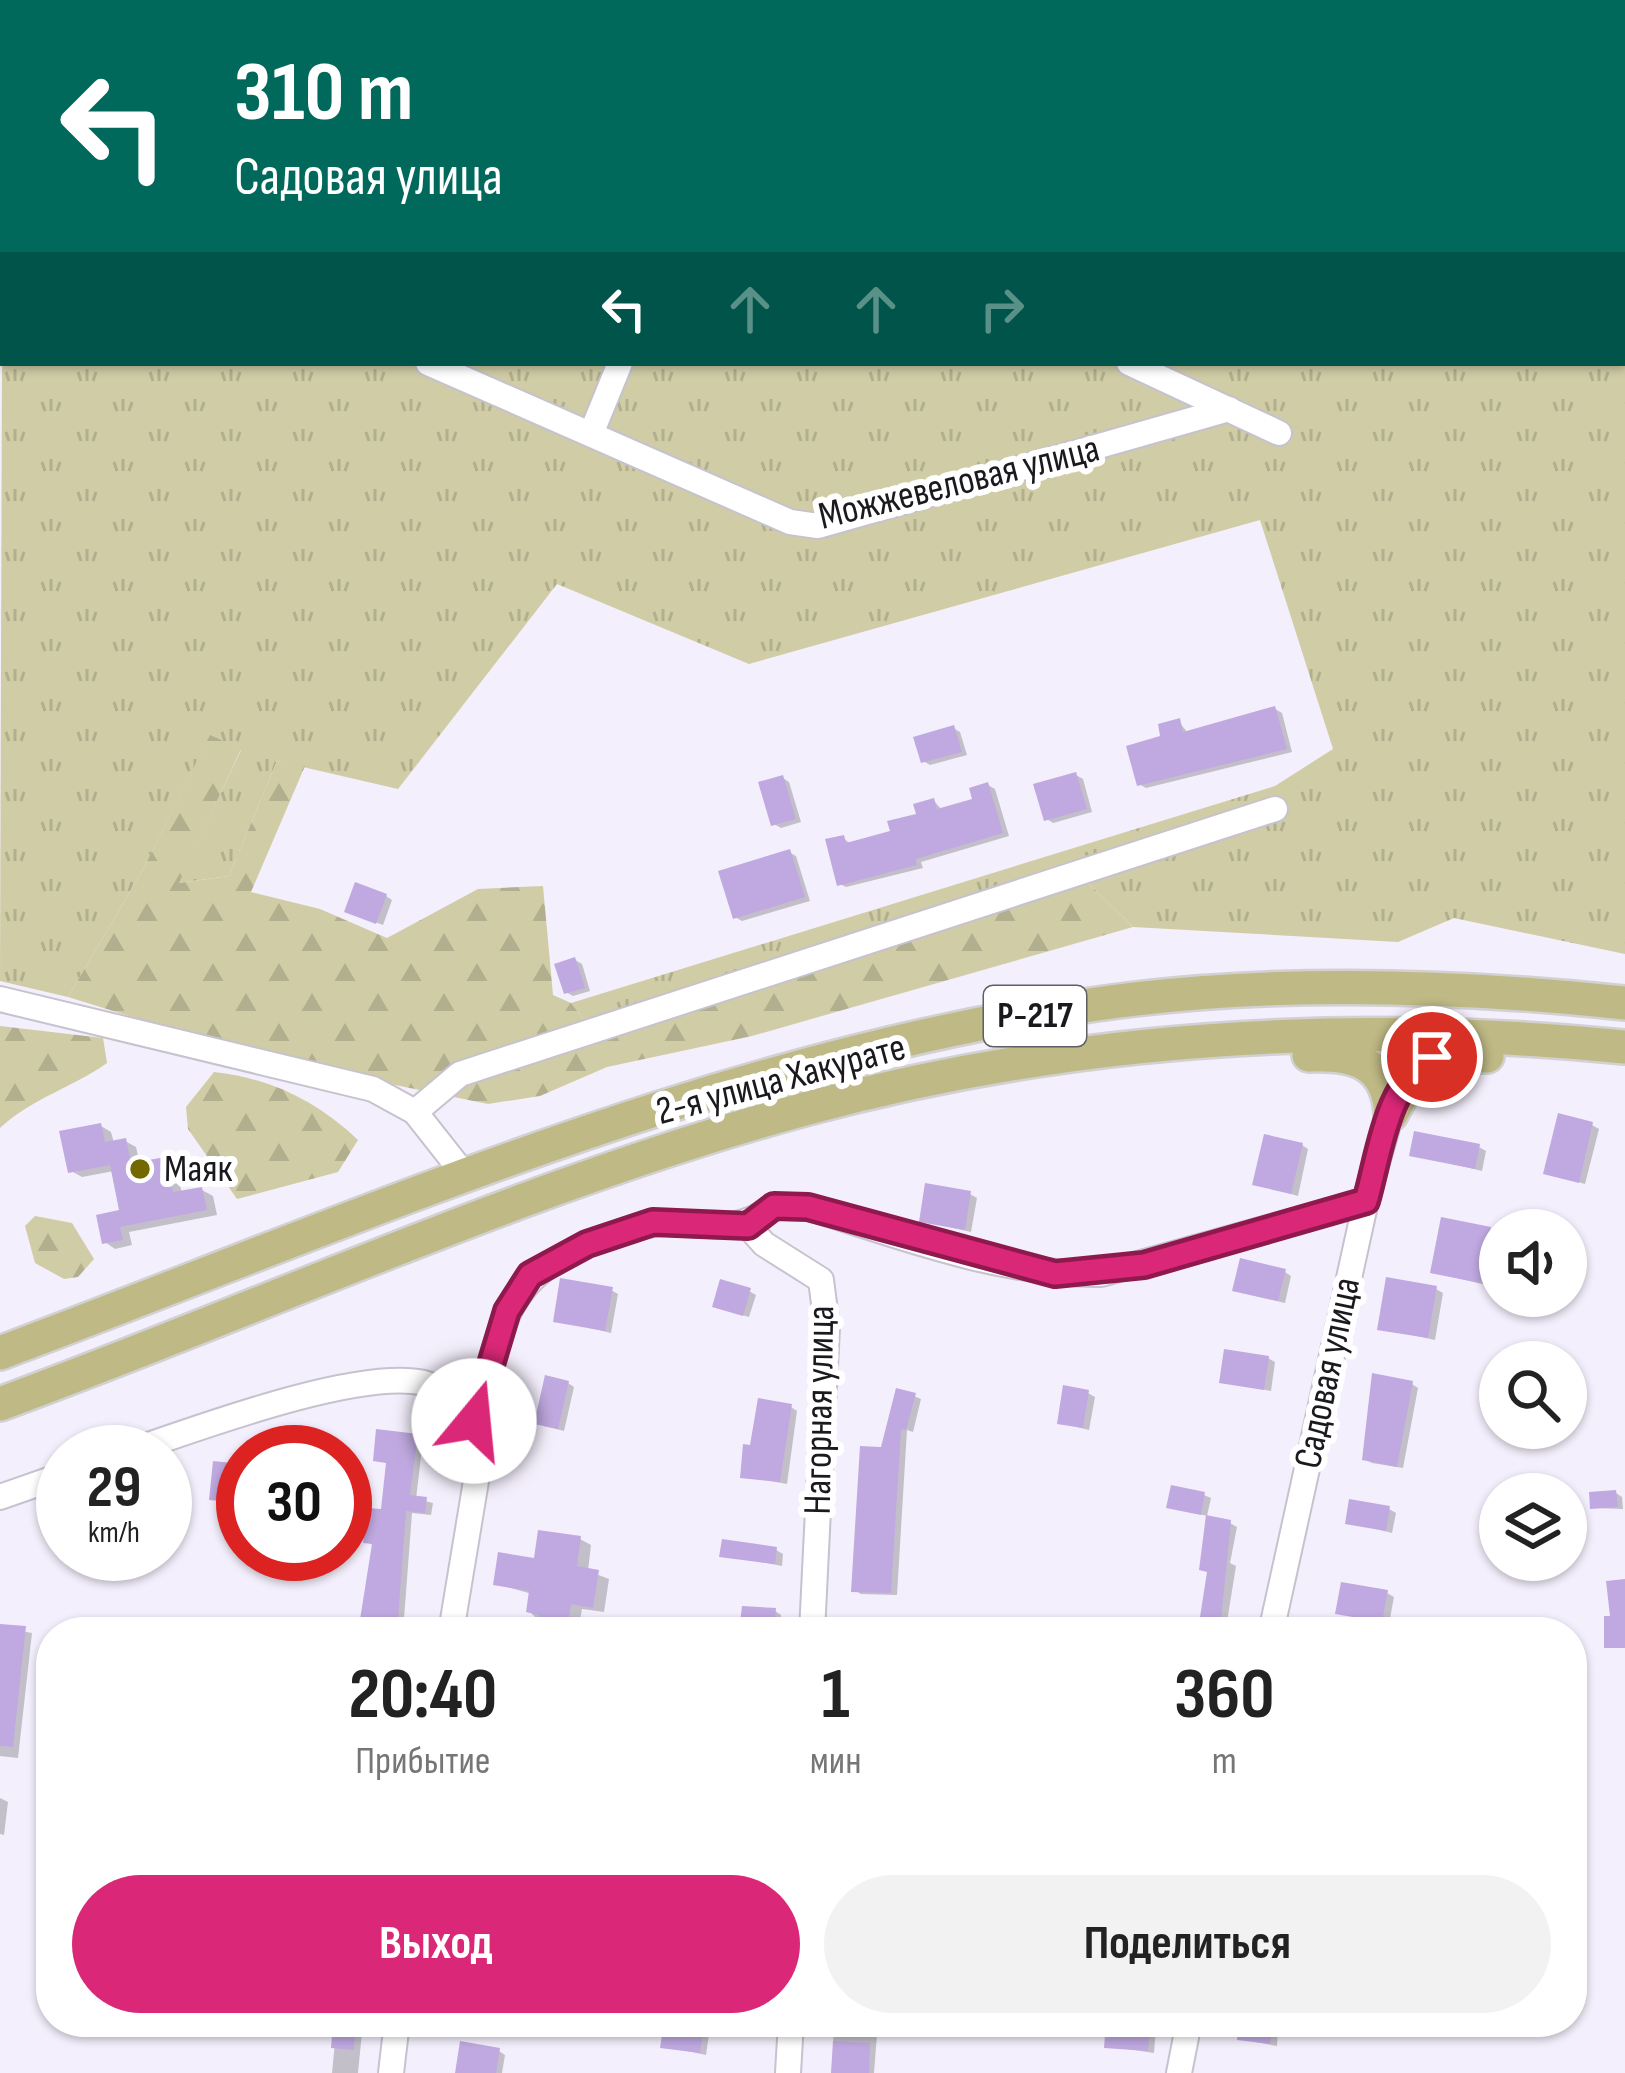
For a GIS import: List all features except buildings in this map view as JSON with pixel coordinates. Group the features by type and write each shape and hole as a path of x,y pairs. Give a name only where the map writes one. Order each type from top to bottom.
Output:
{"main road":[{"path":"1134,999 1274,971 1386,966 1625,980"},
{"name":"2-я улица Хакурате","path":"0,1353 467,1178 695,1099 843,1056 978,1025 1134,999 1285,987 1515,993 1625,1003"},
{"name":"2-я улица Хакурате","path":"0,1408 407,1247 731,1133 831,1103 1127,1046 1244,1035 1442,1032 1625,1047"},
{"path":"731,1133 897,1101 1145,1065 1346,1053 1452,1054 1625,1066"},
{"path":"1346,1053 1369,1063 1385,1080 1391,1114"},
{"path":"1391,1114 1405,1081 1418,1065 1452,1054"}],"street":[{"name":"Можжевеловая улица","path":"435,366 790,522 818,526 1229,409"},
{"path":"590,434 619,366"},
{"path":"1136,366 1279,433"},
{"path":"416,1112 460,1074 1275,808"},
{"path":"0,998 373,1089 416,1112 467,1178"},
{"name":"Садовая улица","path":"1274,1617 1366,1201 1391,1114"},
{"path":"453,1617 477,1475 474,1421 507,1311 530,1275 587,1244 653,1222 748,1226 774,1206 808,1207 1014,1266 1055,1274 1101,1274 1366,1201"},
{"name":"Нагорная улица","path":"748,1226 764,1244 821,1280 827,1327 813,1617"},
{"path":"192,1432 271,1407 386,1381 424,1383 454,1396 474,1421"},
{"path":"0,1497 36,1484"},
{"path":"391,2073 396,2037"},
{"path":"788,2073 790,2037"},
{"path":"1179,2073 1186,2037"}],"green space":[{"path":"2,366 1625,366 1625,954 1454,918 1398,942 1133,927 1081,876 590,1027 571,1003 1275,786 1333,749 1260,520 749,664 557,584 398,789 277,761 229,876 178,883 241,750 210,736 141,873 68,997 0,981"},
{"path":"210,735 241,749 179,883 229,876 277,761 305,766 251,892 320,909 387,938 478,889 543,886 553,995 571,1003 590,1027 1081,876 1133,927 752,1036 607,1067 540,1096 488,1104 268,1059 68,997 141,873"},
{"path":"0,1026 103,1038 107,1063 0,1128"},
{"path":"214,1072 273,1086 342,1126 358,1140 338,1172 237,1199 188,1129 186,1107"},
{"path":"35,1216 72,1223 94,1259 78,1277 64,1279 35,1263 25,1226"}],"place":[{"name":"Маяк","path":"140,1169"}],"route":[{"path":"474,1421 507,1311 530,1275 587,1244 653,1222 748,1226 774,1206 808,1207 1055,1274 1101,1274 1144,1265 1366,1201 1395,1100 1418,1065 1432,1057"}]}
